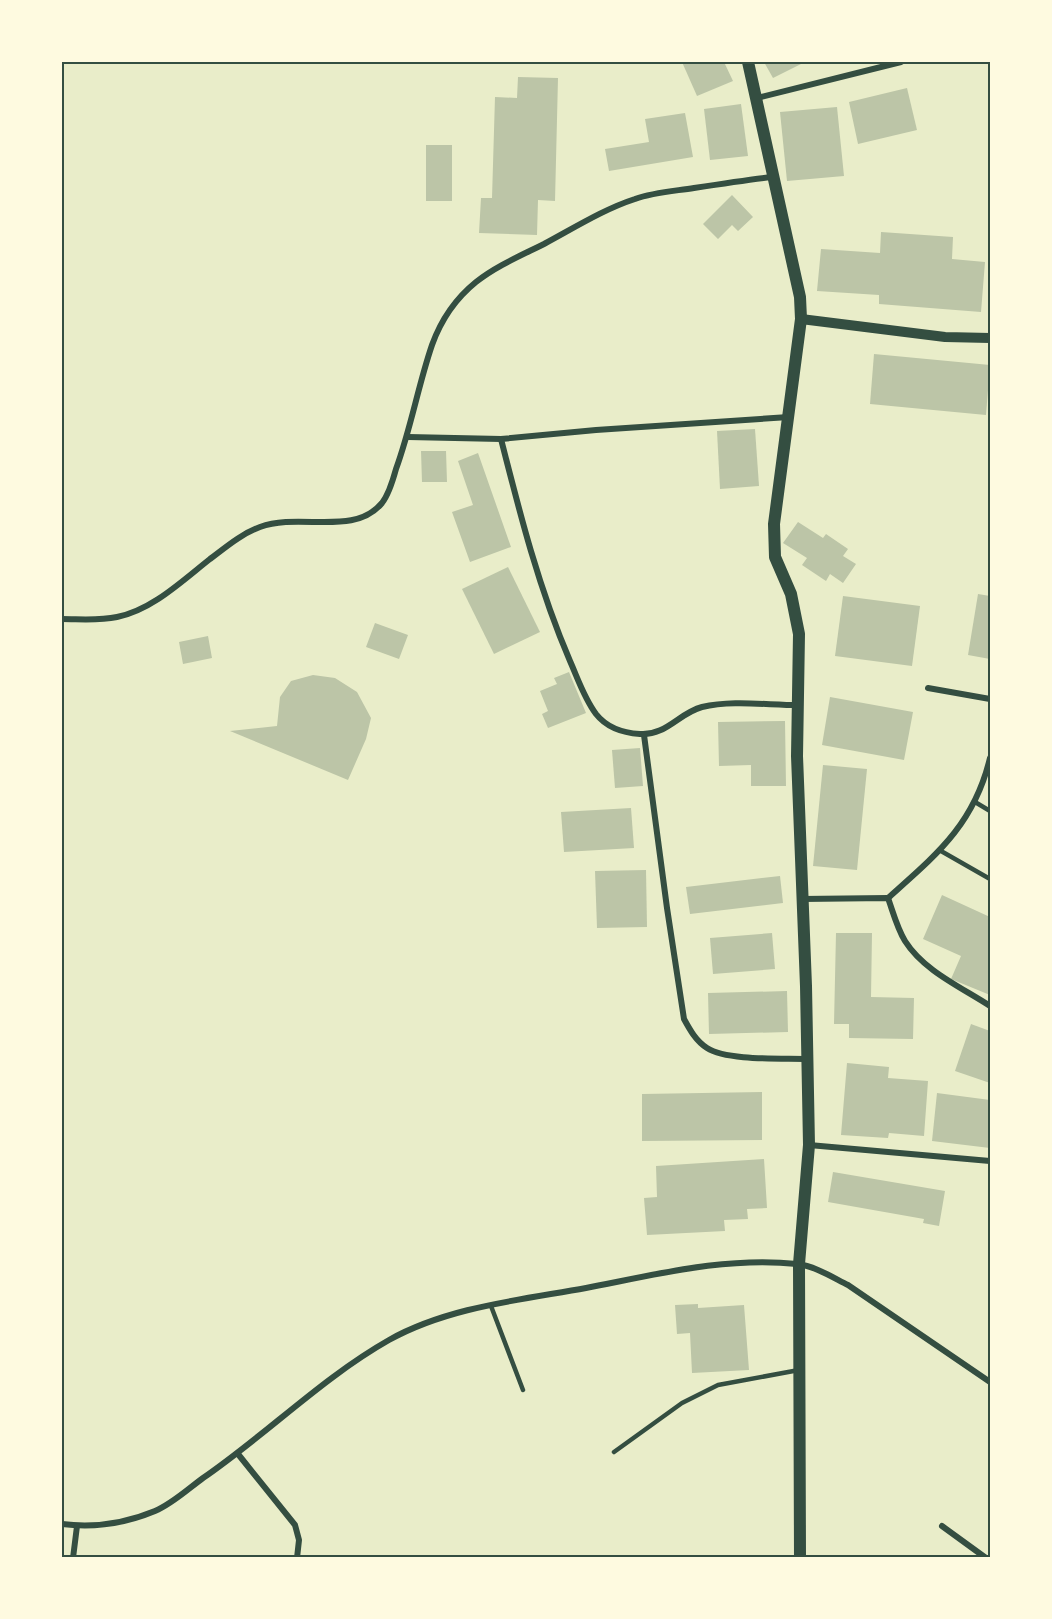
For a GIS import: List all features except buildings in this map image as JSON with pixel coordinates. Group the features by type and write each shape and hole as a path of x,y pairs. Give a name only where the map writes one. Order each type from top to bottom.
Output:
{"main road":[{"path":"748,62 796,277 801,319 774,524 776,558 791,594 799,634 797,756 809,1145 799,1264 801,1557"}],"street":[{"path":"757,98 901,62"},
{"path":"62,619 91,620 139,610 174,588 239,536 260,526 290,521 356,520 371,513 383,501 408,437 432,346 441,323 454,302 477,280 634,199 660,193 772,177"},
{"path":"801,319 945,337 990,338"},
{"path":"408,437 501,439 789,417"},
{"path":"501,439 523,527 550,616 587,699 597,716 611,727 624,733 644,735 666,729 687,714 711,706 798,705"},
{"path":"928,688 990,699"},
{"path":"644,735 684,1019 693,1035 707,1048 725,1055 808,1059"},
{"path":"801,899 888,898 941,851 958,828 988,776 990,758"},
{"path":"888,898 904,939 914,954 932,969 990,1006"},
{"path":"809,1145 990,1161"},
{"path":"62,1524 100,1526 127,1522 157,1510 238,1454 340,1372 388,1341 415,1327 491,1306 670,1272 756,1263 799,1264 848,1285 990,1382"},
{"path":"238,1454 295,1526 299,1540 297,1557"},
{"path":"73,1557 77,1526"},
{"path":"942,1526 986,1557"}],"lane":[{"path":"975,802 990,811"},
{"path":"941,851 990,879"},
{"path":"491,1306 523,1390"},
{"path":"614,1452 682,1403 718,1385 799,1370"}]}
